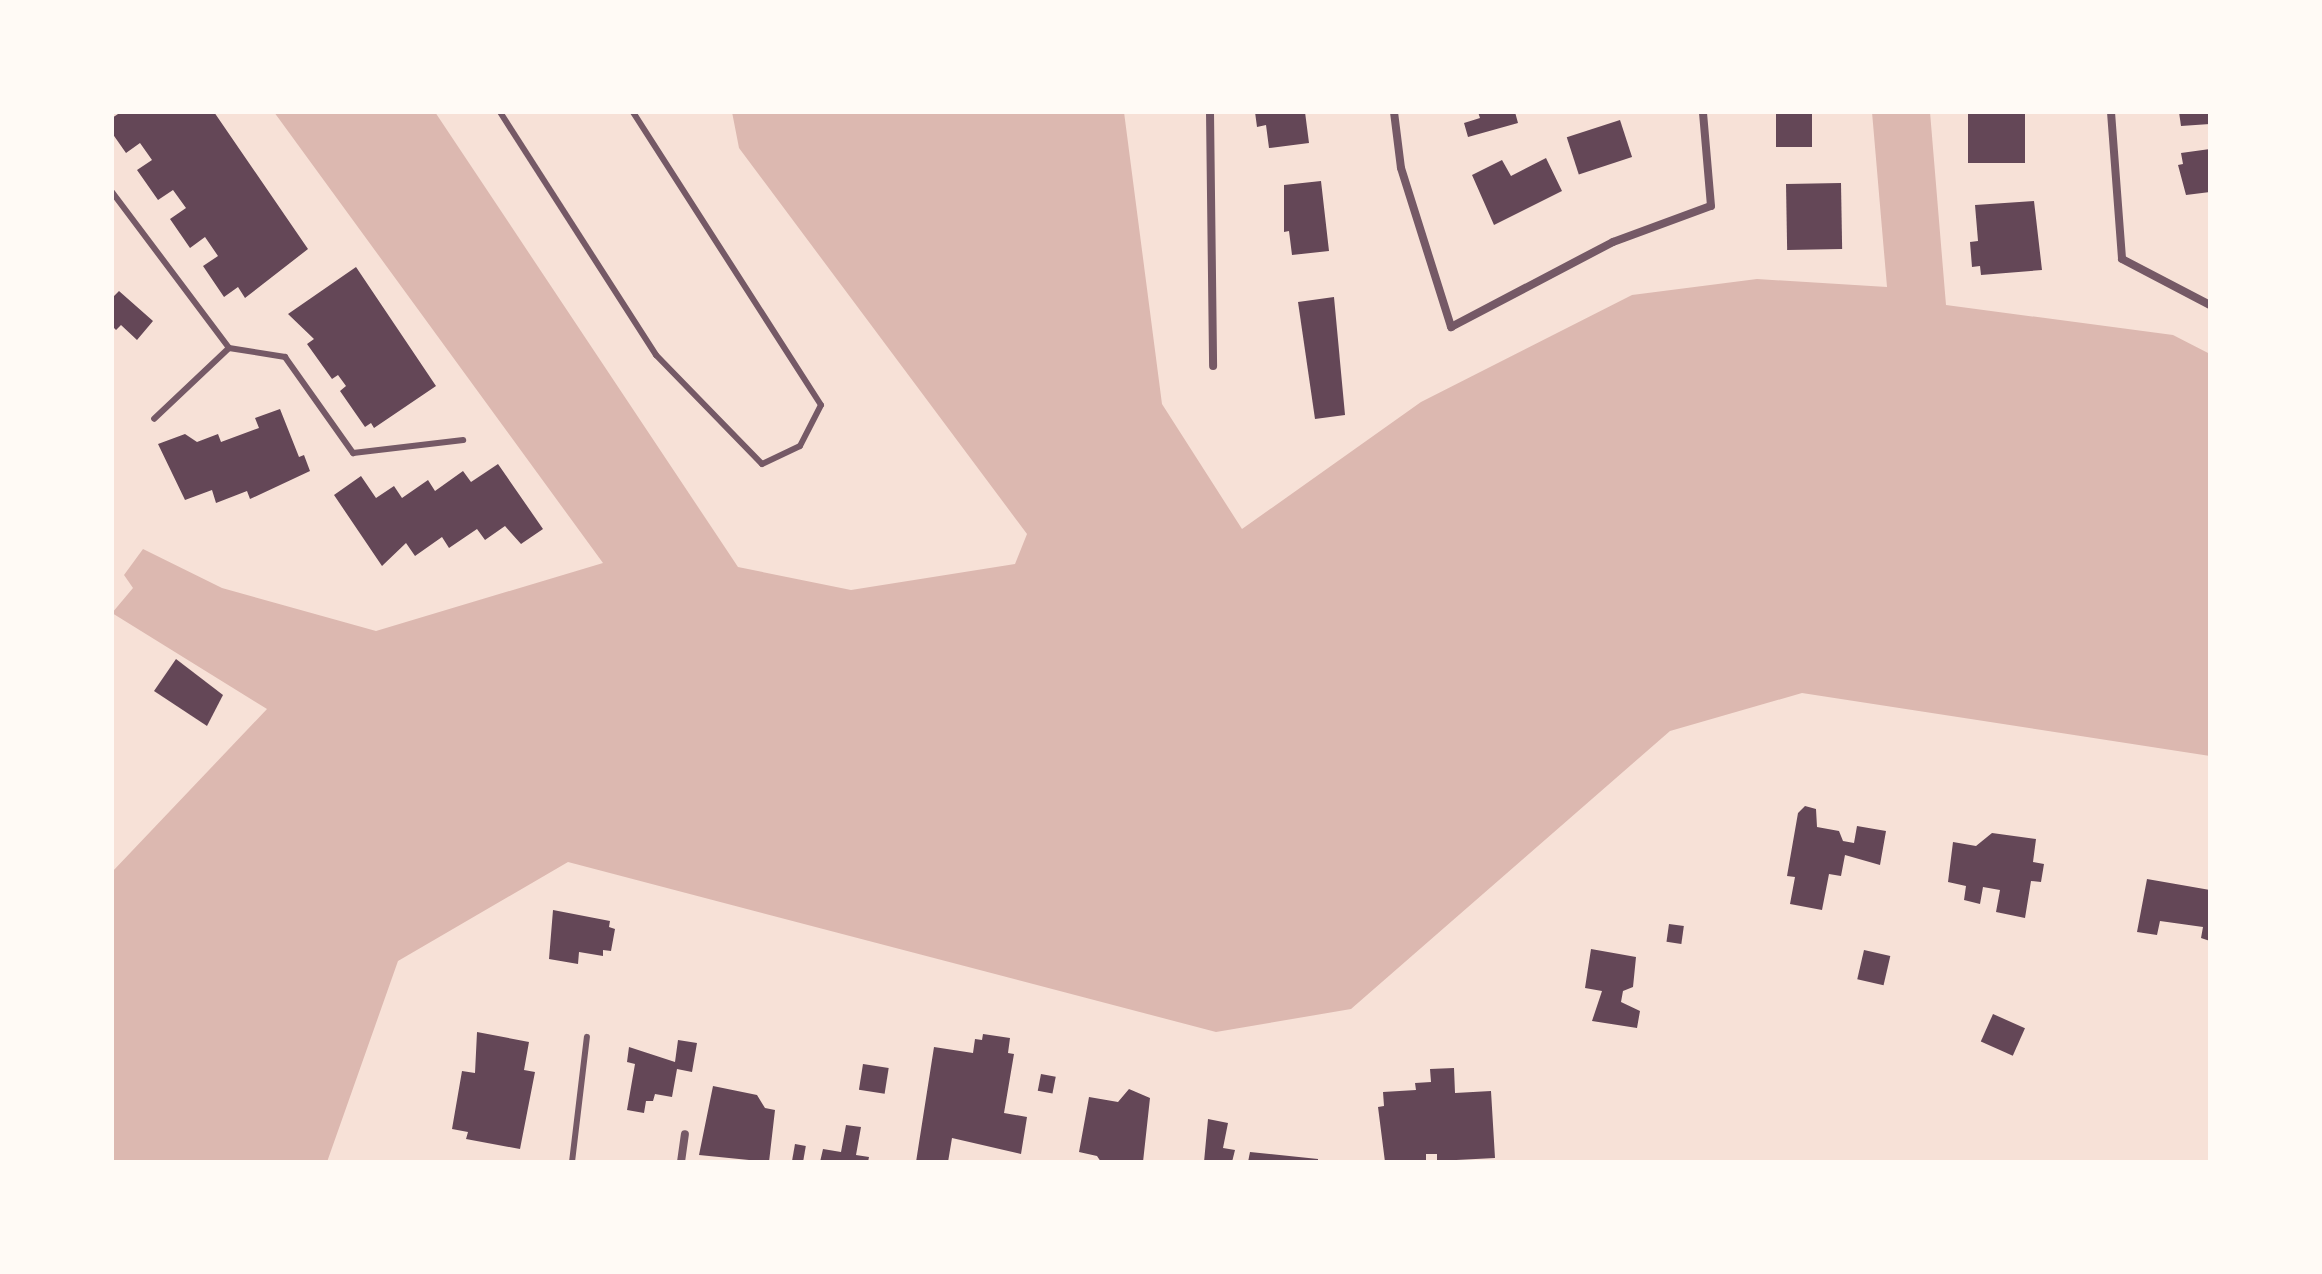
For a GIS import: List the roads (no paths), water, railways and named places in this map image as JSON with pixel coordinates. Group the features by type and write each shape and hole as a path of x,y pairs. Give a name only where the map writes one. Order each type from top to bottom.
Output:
{"street":[{"path":"1210,112 1213,366"},
{"path":"1394,112 1401,168 1451,327 1613,242 1711,206 1703,112"},
{"path":"2111,112 2122,259 2210,305"},
{"path":"681,1162 685,1134"}],"lane":[{"path":"500,112 656,355 762,464 800,446 821,405 633,112"},
{"path":"112,192 229,348 285,357 353,453 463,440"},
{"path":"154,419 229,348"},
{"path":"572,1162 587,1037"}]}
